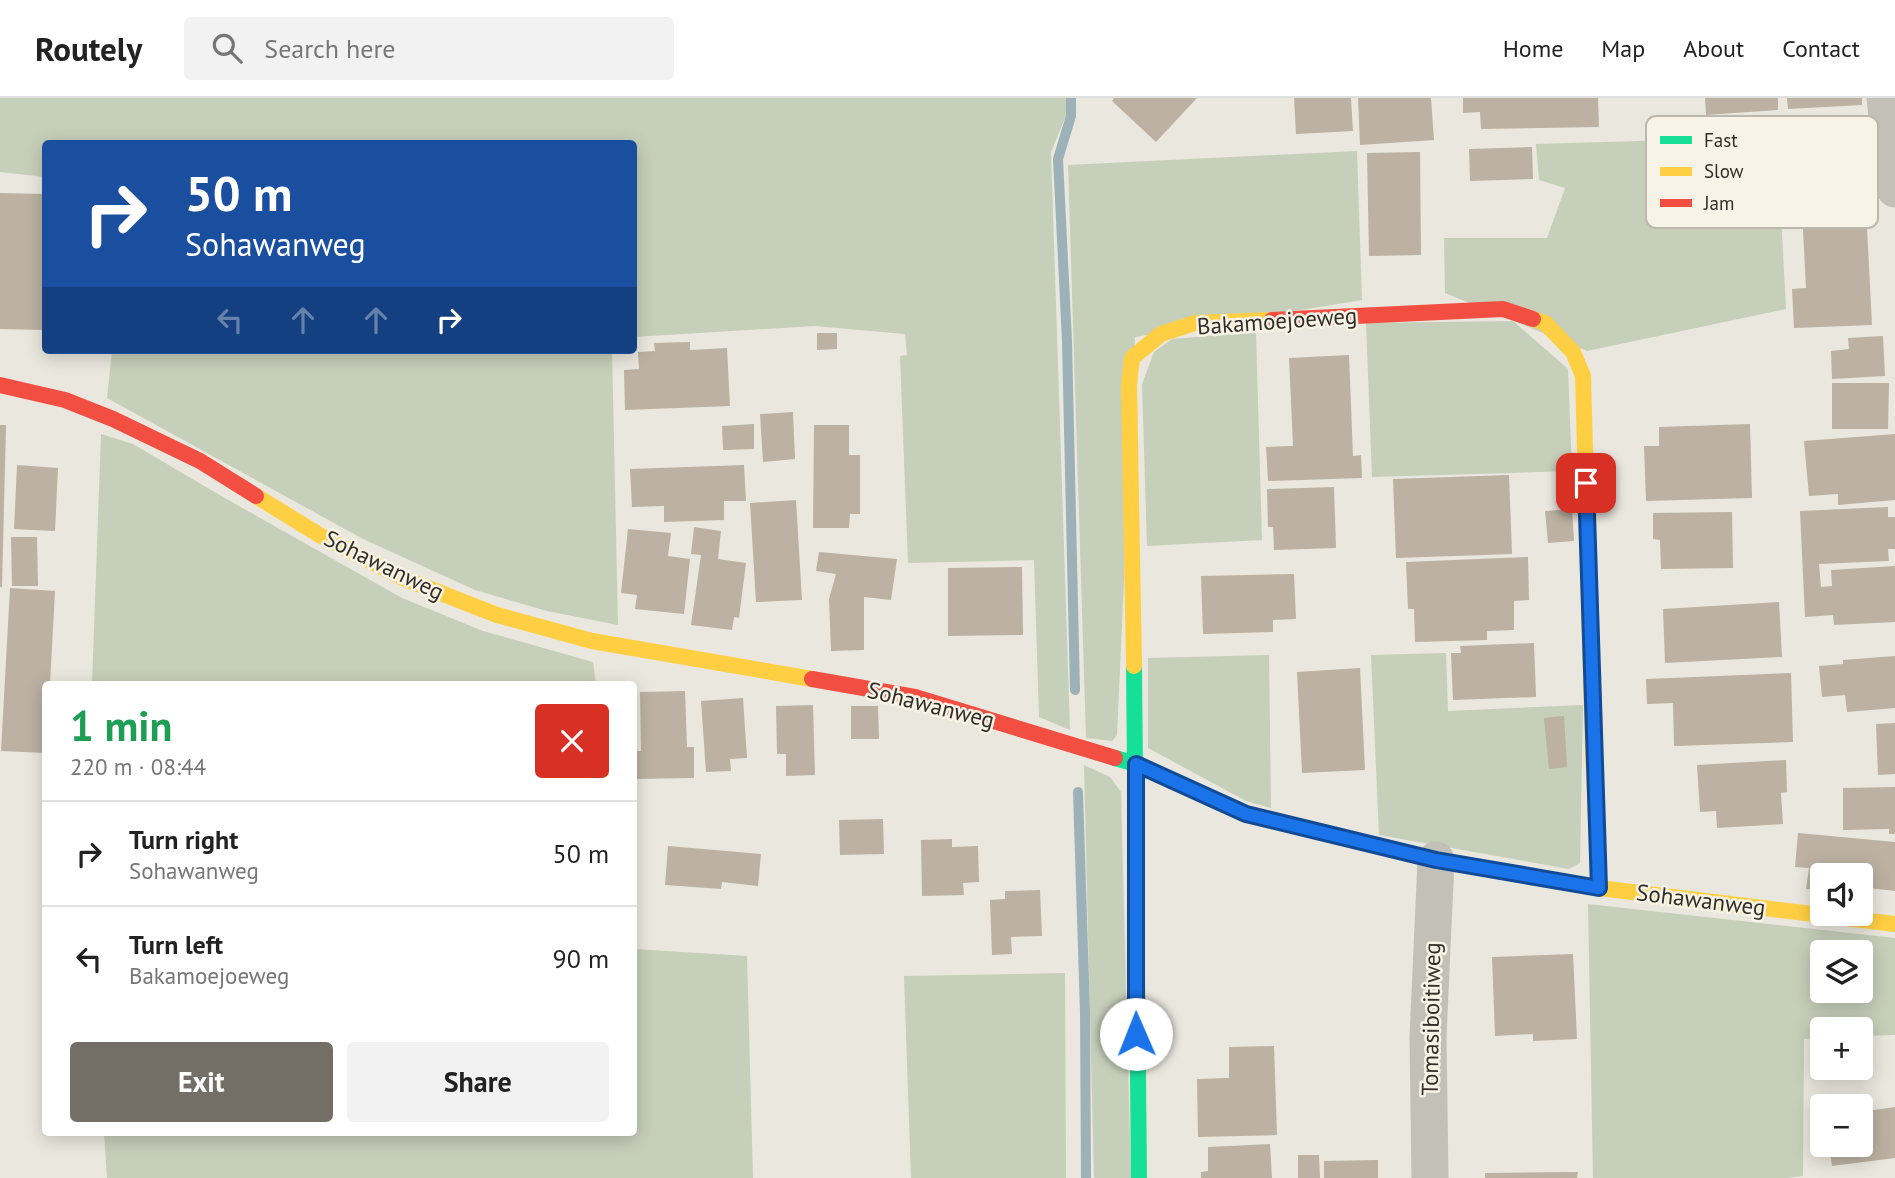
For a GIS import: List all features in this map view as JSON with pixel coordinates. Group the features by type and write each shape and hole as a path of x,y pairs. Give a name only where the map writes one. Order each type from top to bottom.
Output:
{"street":[{"path":"1885,98 1895,189"},
{"name":"Bakamoejoeweg","path":"1139,1178 1136,764 1129,385 1132,358 1161,334 1195,323 1503,309 1545,323 1573,352 1583,376 1599,888"},
{"name":"Sohawanweg","path":"0,385 65,400 113,419 200,461 321,536 405,579 497,615 592,641 915,697 1136,764 1246,814 1436,860 1599,888 1895,924"},
{"name":"Tomasiboitiweg","path":"1430,1178 1428,1037 1436,860"}],"green space":[{"path":"0,98 1067,98 1067,113 1051,152 1070,730 1039,717 1034,560 908,563 900,356 907,355 905,334 814,326 637,337 637,140 42,140 42,177 0,172"},
{"path":"1646,141 1646,228 1782,228 1786,309 1587,351 1445,293 1444,238 1547,238 1565,188 1539,180 1536,144"},
{"path":"1357,151 1362,300 1135,337 1117,735 1112,741 1086,738 1068,165"},
{"path":"1513,321 1568,369 1572,471 1372,477 1366,323"},
{"path":"1256,332 1262,540 1147,546 1142,384 1154,352 1172,339"},
{"path":"112,354 612,354 618,625 547,611 475,590 363,539 107,398"},
{"path":"101,434 133,444 402,598 483,631 593,662 596,681 92,681"},
{"path":"1446,653 1448,711 1583,705 1580,863 1569,869 1379,835 1371,655"},
{"path":"1269,655 1271,808 1246,801 1148,748 1148,658"},
{"path":"1084,765 1110,777 1121,792 1131,1178 1094,1178"},
{"path":"1588,904 1895,938 1895,1035 1873,1036 1873,1017 1810,1017 1810,1039 1804,1039 1803,1176 1593,1178"},
{"path":"637,949 747,956 753,1178 107,1178 104,1136 637,1136"},
{"path":"1065,973 1066,1178 911,1178 904,976"}],"building":[{"path":"1114,98 1197,98 1156,142 1112,101"},
{"path":"1294,98 1351,98 1353,131 1296,134"},
{"path":"1358,98 1431,98 1434,140 1360,145"},
{"path":"1463,98 1598,98 1599,127 1481,129 1480,112 1463,113"},
{"path":"1705,98 1778,98 1778,110 1706,115"},
{"path":"1787,98 1862,98 1862,105 1788,109"},
{"path":"1532,147 1533,179 1470,181 1469,149"},
{"path":"1420,152 1421,255 1369,256 1367,153"},
{"path":"0,193 42,194 42,330 0,329"},
{"path":"1803,228 1867,228 1872,325 1794,328 1792,289 1806,288"},
{"path":"817,333 837,333 837,349 817,350"},
{"path":"1883,336 1885,376 1832,379 1831,351 1849,349 1848,338"},
{"path":"690,342 690,350 727,348 730,406 625,410 624,370 639,369 638,352 655,351 654,343"},
{"path":"1349,355 1353,456 1361,455 1362,478 1268,481 1266,447 1293,446 1289,358"},
{"path":"1832,383 1889,383 1888,429 1832,429"},
{"path":"793,412 795,459 763,462 760,414"},
{"path":"754,424 754,449 723,450 722,426"},
{"path":"1750,424 1752,498 1646,501 1644,446 1659,446 1659,427"},
{"path":"0,425 6,425 2,587 0,587"},
{"path":"814,425 849,425 849,455 860,455 860,514 850,514 849,528 813,528"},
{"path":"1895,434 1895,500 1838,505 1838,494 1809,496 1804,441"},
{"path":"17,465 58,468 55,531 14,529"},
{"path":"744,465 746,501 724,501 724,520 664,522 664,506 632,507 630,469"},
{"path":"1509,475 1512,554 1396,558 1393,479"},
{"path":"1334,487 1336,548 1274,550 1273,527 1268,527 1267,489"},
{"path":"796,500 802,600 756,602 750,503"},
{"path":"1888,507 1888,517 1895,517 1895,549 1888,549 1889,561 1819,564 1821,587 1832,586 1831,570 1895,566 1895,622 1834,625 1833,615 1805,617 1800,511"},
{"path":"1572,509 1574,541 1548,543 1545,511"},
{"path":"1732,512 1733,568 1661,569 1660,540 1653,539 1653,513"},
{"path":"694,527 721,531 718,559 746,563 739,618 734,617 732,630 691,625 701,555 691,554"},
{"path":"628,529 671,533 668,556 690,559 684,614 635,609 637,595 621,593"},
{"path":"11,537 37,537 38,586 12,586"},
{"path":"819,552 897,559 891,600 864,597 864,650 831,651 829,599 836,574 816,571"},
{"path":"1528,557 1529,600 1514,601 1514,630 1487,631 1487,640 1415,642 1414,609 1408,609 1406,562"},
{"path":"1022,567 1023,635 948,636 948,568"},
{"path":"1294,574 1296,619 1273,620 1273,632 1203,634 1201,576"},
{"path":"10,588 55,591 50,681 42,681 42,753 1,751"},
{"path":"1779,602 1782,657 1665,663 1663,609"},
{"path":"1534,643 1536,697 1453,700 1451,653 1461,653 1460,646"},
{"path":"1895,656 1895,708 1847,712 1845,695 1822,697 1819,666 1843,664 1843,660"},
{"path":"1360,668 1365,770 1302,773 1297,672"},
{"path":"1791,673 1793,742 1674,746 1673,703 1647,704 1646,679"},
{"path":"685,691 687,747 694,747 694,778 637,779 637,751 641,751 640,692"},
{"path":"743,698 747,758 730,759 731,771 706,772 701,701"},
{"path":"813,705 815,775 786,776 786,754 777,754 776,706"},
{"path":"851,706 878,706 879,739 851,739"},
{"path":"1564,716 1567,767 1549,769 1544,718"},
{"path":"1895,723 1895,774 1878,775 1876,724"},
{"path":"1786,760 1787,792 1781,793 1783,824 1717,828 1716,811 1700,812 1697,765"},
{"path":"1895,787 1895,834 1889,834 1889,829 1843,830 1843,788"},
{"path":"883,819 884,854 840,855 839,820"},
{"path":"1798,833 1895,842 1895,891 1873,888 1873,863 1810,863 1810,889 1806,889 1809,868 1795,867"},
{"path":"952,839 952,847 978,846 979,882 963,883 964,895 922,896 921,840"},
{"path":"668,846 761,854 758,886 722,882 721,889 665,885"},
{"path":"1040,890 1042,936 1011,937 1012,954 992,955 990,900 1005,899 1005,891"},
{"path":"1573,954 1577,1039 1533,1041 1533,1034 1495,1036 1492,957"},
{"path":"1274,1046 1277,1135 1198,1137 1197,1079 1229,1078 1229,1047"},
{"path":"1895,1107 1895,1158 1832,1166 1831,1157 1873,1157 1873,1110"},
{"path":"1270,1144 1272,1178 1201,1178 1201,1172 1208,1171 1208,1147"},
{"path":"1298,1155 1319,1155 1320,1178 1298,1178"},
{"path":"1378,1160 1378,1178 1324,1178 1324,1161"},
{"path":"1578,1172 1577,1178 1485,1178 1485,1173"}],"waterway":[{"path":"1071,98 1071,116 1058,159 1067,341 1075,690"},
{"path":"1078,792 1085,1012 1086,1178"}],"traffic: fast":[{"path":"1134,666 1139,1178"},
{"path":"1115,758 1136,764 1246,814 1436,860 1547,879"}],"traffic: slow":[{"path":"1533,319 1545,323 1573,352 1583,376 1599,888"},
{"path":"1134,666 1129,385 1132,358 1161,334 1195,323 1272,320"},
{"path":"256,496 321,536 405,579 497,615 592,641 812,679"},
{"path":"1547,879 1599,888 1895,924"}],"traffic: jam":[{"path":"1272,320 1503,309 1533,319"},
{"path":"0,385 65,400 113,419 200,461 256,496"},
{"path":"812,679 915,697 1115,758"}],"route":[{"path":"1136,1034 1136,764 1246,814 1436,860 1599,888 1586,483"}]}
